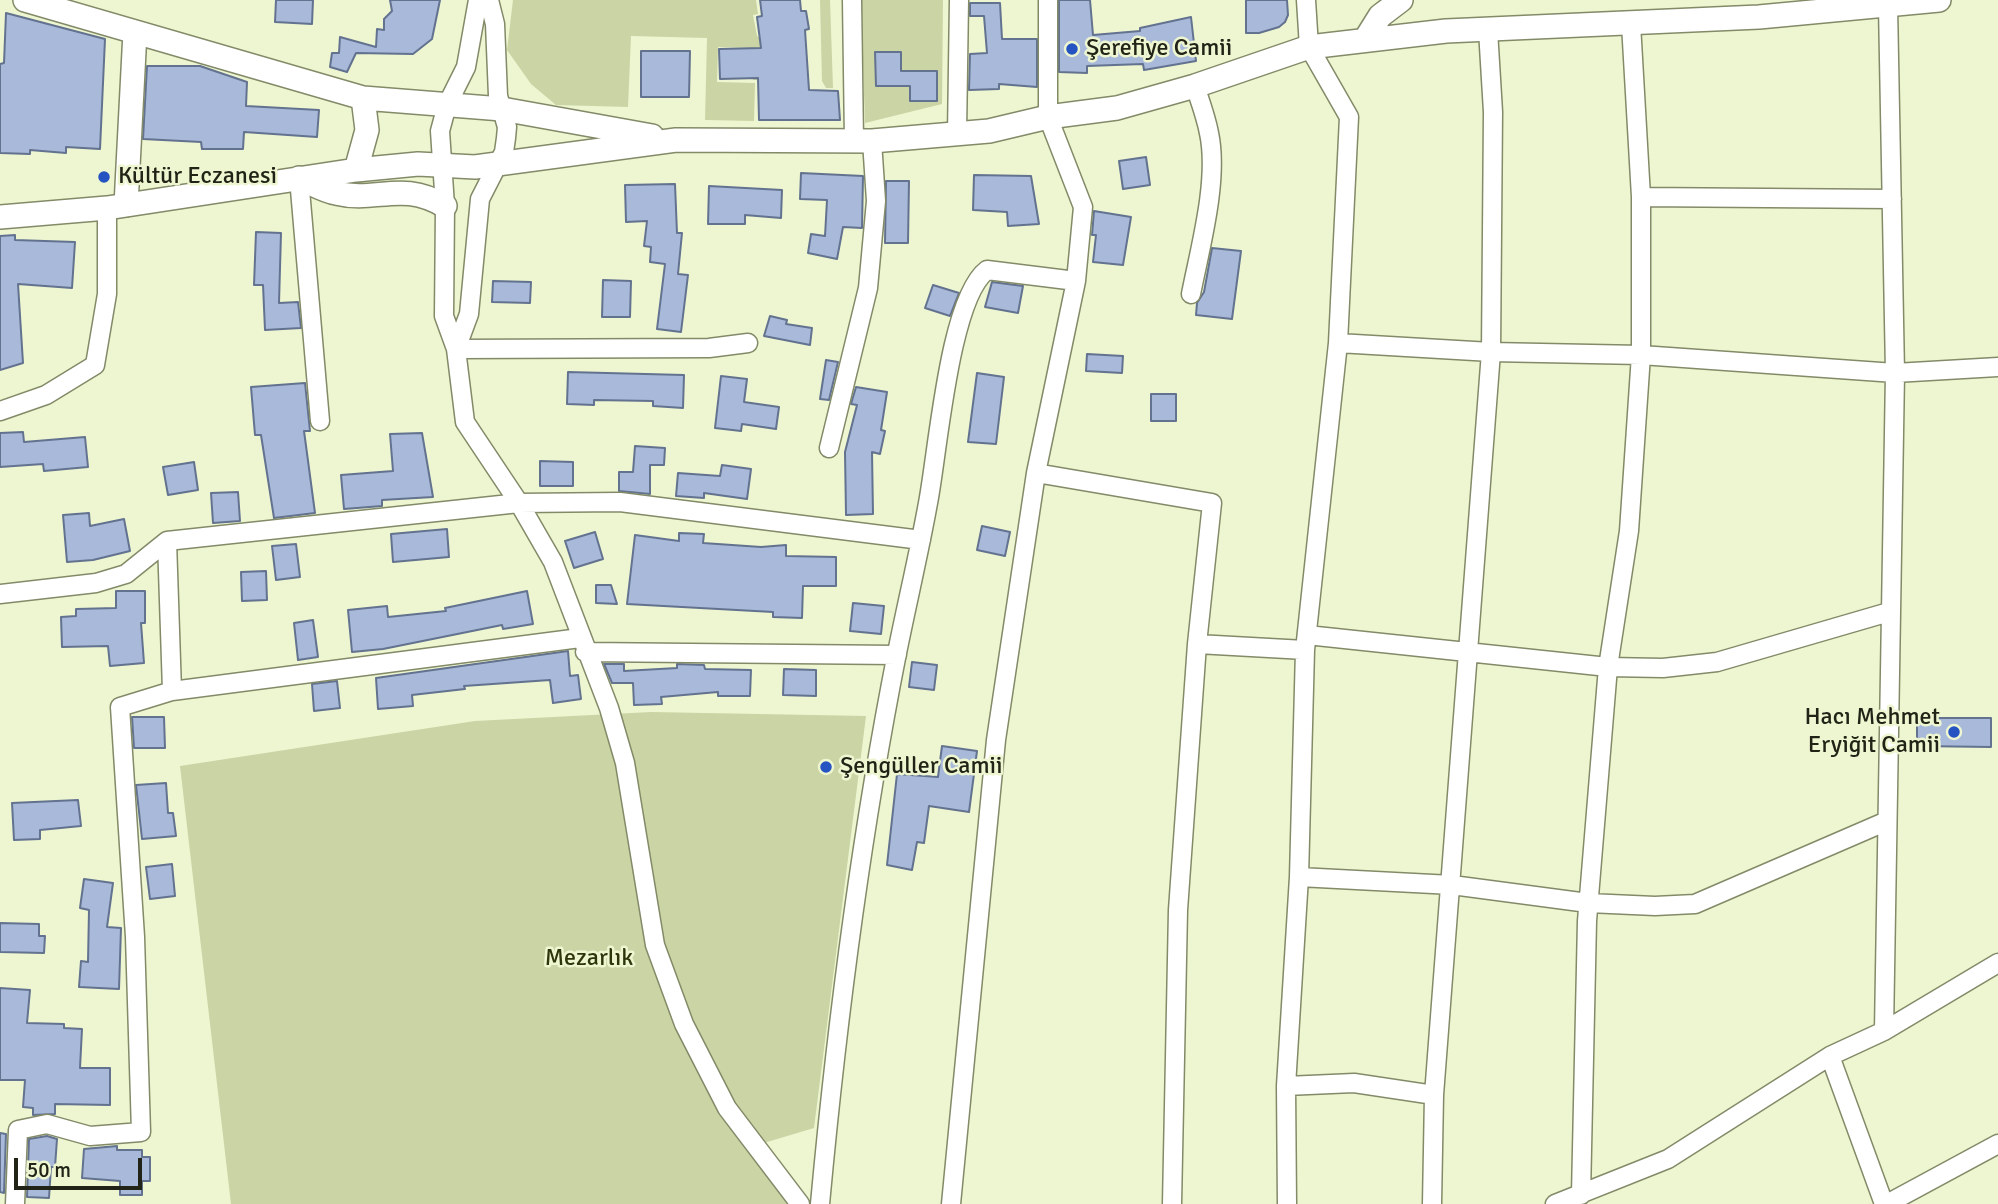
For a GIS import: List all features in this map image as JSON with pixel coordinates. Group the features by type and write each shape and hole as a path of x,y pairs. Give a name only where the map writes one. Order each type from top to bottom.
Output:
{"main road":[{"path":"25,0 363,99 502,109 676,139"},
{"path":"1365,40 1380,16 1401,0"},
{"path":"0,217 116,207 356,170 497,165 676,139 863,141 957,134 1048,117 1117,108 1195,86 1309,47 1365,40 1446,31 1631,24 1939,0"},
{"path":"116,207 135,32"},
{"path":"356,170 368,130 363,99"},
{"path":"299,178 336,194 411,192 429,197 445,206"}],"street":[{"path":"478,0 466,67 447,105 440,131 445,206 444,316 456,349 465,422 519,503 553,562 582,645 609,708 625,763 655,945 684,1024 727,1108 800,1204"},
{"path":"456,349 469,314 480,199 497,165 506,138 497,85 495,24 489,0"},
{"path":"829,448 868,288 876,201 863,141 852,0"},
{"path":"957,134 958,0"},
{"path":"951,1204 996,740 1036,473 1076,281 1083,207 1048,117 1048,0"},
{"path":"1287,1204 1286,1086 1299,877 1306,642 1338,343 1349,117 1309,47 1306,0"},
{"path":"1884,1031 1895,373 1888,6"},
{"path":"1581,1195 1588,903 1608,667 1629,530 1641,355 1641,197 1631,24"},
{"path":"1432,1204 1434,1095 1491,352 1493,112 1488,30"},
{"path":"1191,295 1204,228 1210,168 1210,135 1195,86"},
{"path":"299,178 320,421"},
{"path":"1641,197 1892,199"},
{"path":"0,411 46,395 95,365 107,294 116,207"},
{"path":"820,1204 831,1088 859,887 897,655 921,540 954,343 976,278 987,270 1076,281"},
{"path":"1338,343 1491,352 1641,355 1895,373 1998,367"},
{"path":"456,349 709,348 748,344"},
{"path":"1036,473 1212,503 1197,644 1178,910 1172,1204"},
{"path":"0,594 96,583 126,574 167,541 519,503 620,502 921,540"},
{"path":"167,541 172,691"},
{"path":"1197,644 1306,642 1608,667 1663,668 1717,662 1889,612"},
{"path":"15,1204 18,1130 47,1124 90,1136 141,1132 136,965 120,707 172,691 582,645 897,655"},
{"path":"1299,877 1452,885 1588,903 1656,906 1696,904 1887,821"},
{"path":"1555,1204 1668,1159 1830,1056 1884,1031 1998,963"},
{"path":"1830,1056 1886,1204 1998,1144"},
{"path":"1286,1086 1354,1083 1434,1095"}],"green space":[{"path":"513,0 756,0 758,14 753,15 757,36 767,44 776,80 753,80 754,48 718,47 717,82 755,83 754,121 705,120 707,38 631,36 628,107 556,105 531,84 507,50"},
{"path":"820,0 830,0 833,88 826,88 822,81"},
{"path":"861,0 943,0 942,104 865,123"},
{"name":"Mezarlık","path":"651,712 866,716 814,1128 747,1148 791,1204 231,1204 180,766 475,721"}],"building":[{"path":"276,0 313,0 312,24 275,22"},
{"path":"390,0 440,0 432,39 413,54 356,53 347,72 330,67 332,53 339,53 340,37 376,47 377,29 384,30 384,19 392,11"},
{"path":"760,0 800,0 801,11 806,11 809,29 805,30 809,90 838,91 840,120 759,120 758,78 720,79 719,49 761,48 757,17 762,16"},
{"path":"1059,0 1090,0 1093,35 1140,31 1140,28 1191,17 1196,61 1144,70 1143,64 1087,66 1087,73 1059,72"},
{"path":"1246,0 1287,0 1288,15 1285,22 1279,27 1259,33 1246,33"},
{"path":"970,3 1000,3 1002,39 1037,39 1037,87 999,84 999,89 969,90 970,54 987,53 984,16 970,16"},
{"path":"6,13 105,39 100,149 66,147 66,153 30,150 30,154 0,153 0,64 4,63"},
{"path":"641,51 690,51 689,97 641,97"},
{"path":"875,52 901,52 901,71 937,71 937,101 910,101 910,86 876,86"},
{"path":"147,66 200,66 247,82 246,106 319,110 317,137 244,132 243,149 202,149 201,142 143,139"},
{"path":"1146,157 1150,185 1123,189 1119,161"},
{"path":"801,173 863,176 862,228 843,227 837,259 808,253 811,234 825,236 827,200 800,199"},
{"path":"974,175 1031,176 1039,224 1008,226 1007,212 973,210"},
{"path":"886,181 909,181 908,243 885,243"},
{"path":"675,184 677,233 682,233 678,274 688,275 681,332 657,329 665,264 650,262 651,247 644,246 647,221 626,222 625,185"},
{"path":"709,186 782,190 781,218 745,215 745,224 708,224"},
{"path":"1094,211 1131,217 1123,265 1093,262 1096,235 1092,235"},
{"path":"256,232 281,233 279,303 298,302 301,328 265,330 263,285 254,285"},
{"path":"15,235 15,240 75,242 72,288 18,284 23,363 0,370 0,236"},
{"path":"1212,248 1241,251 1232,319 1196,315 1197,303 1204,292"},
{"path":"603,280 631,281 630,317 602,317"},
{"path":"493,281 531,282 530,303 492,302"},
{"path":"992,282 1023,286 1018,313 985,307"},
{"path":"933,285 959,293 950,316 925,308"},
{"path":"770,316 787,320 786,324 812,328 810,345 764,336"},
{"path":"1087,354 1123,356 1122,373 1086,371"},
{"path":"826,360 838,362 829,400 820,399"},
{"path":"568,372 684,375 683,408 653,406 653,401 594,400 594,405 567,404"},
{"path":"977,373 1004,377 996,444 968,442"},
{"path":"721,376 747,379 744,402 779,407 776,429 742,424 741,431 715,428"},
{"path":"305,383 310,431 304,431 315,513 274,518 261,435 255,435 251,387"},
{"path":"856,387 887,392 881,430 885,431 880,454 872,452 873,514 846,515 845,452 857,405 851,404"},
{"path":"1151,394 1176,394 1176,421 1151,421"},
{"path":"23,432 24,442 85,437 88,467 44,471 43,464 0,467 0,433"},
{"path":"422,433 433,497 382,500 382,506 344,509 341,475 393,471 390,434"},
{"path":"635,446 665,448 664,465 650,465 650,494 619,491 619,472 633,472"},
{"path":"540,461 573,462 573,486 540,486"},
{"path":"194,462 198,490 168,495 163,467"},
{"path":"722,465 751,469 747,499 704,493 704,498 676,496 678,473 720,476"},
{"path":"238,492 240,521 213,523 211,493"},
{"path":"89,513 90,526 124,519 130,551 93,560 67,562 63,515"},
{"path":"982,526 1010,532 1005,556 977,550"},
{"path":"447,529 449,557 393,562 391,534"},
{"path":"595,532 603,559 574,568 565,541"},
{"path":"679,533 704,534 703,543 761,547 786,545 786,556 836,557 836,586 803,586 802,618 773,617 773,612 627,604 635,535 679,541"},
{"path":"296,544 300,577 276,580 272,546"},
{"path":"266,571 267,600 242,601 241,572"},
{"path":"596,585 611,585 617,604 596,603"},
{"path":"116,591 145,591 145,623 141,623 144,663 110,666 108,646 62,647 61,617 76,616 76,609 116,608"},
{"path":"527,591 533,624 503,629 502,625 383,649 352,652 348,610 387,606 388,617 446,611 445,608"},
{"path":"853,603 884,606 881,634 850,631"},
{"path":"313,620 318,657 298,660 294,623"},
{"path":"568,651 570,676 578,675 581,699 553,703 550,680 464,686 465,689 412,695 413,706 378,709 376,678"},
{"path":"912,662 937,665 934,690 909,687"},
{"path":"604,664 624,664 624,671 677,668 677,664 704,665 705,669 751,670 750,696 718,696 718,692 661,697 662,704 634,705 633,683 612,683"},
{"path":"784,669 816,670 816,696 783,695"},
{"path":"337,681 340,708 314,711 312,684"},
{"path":"132,717 164,717 165,748 134,748"},
{"name":"Hacı Mehmet Eryiğit Camii","path":"1917,718 1991,718 1991,747 1917,746"},
{"path":"942,746 977,751 969,812 929,806 924,843 917,842 912,870 887,865 897,774 938,777"},
{"path":"166,783 168,813 173,813 176,836 142,839 136,785"},
{"path":"78,800 81,826 40,830 40,839 14,840 12,803"},
{"path":"172,864 175,896 150,899 146,867"},
{"path":"84,879 113,883 107,927 121,928 119,989 79,987 81,961 88,962 89,910 80,908"},
{"path":"0,923 39,924 39,936 45,936 44,953 0,952"},
{"path":"0,988 30,990 27,1023 64,1024 64,1028 82,1029 80,1068 110,1068 110,1105 55,1104 55,1114 33,1115 33,1108 23,1107 25,1080 0,1080"},
{"path":"0,1133 6,1134 4,1193 0,1192"},
{"path":"47,1136 57,1139 55,1167 51,1167 49,1198 27,1197 29,1139"},
{"path":"117,1146 117,1150 142,1150 142,1157 150,1157 150,1181 142,1181 142,1195 120,1195 120,1181 82,1178 84,1149"}],"place":[{"name":"Şerefiye Camii","path":"1072,49"},
{"name":"Kültür Eczanesi","path":"104,177"},
{"name":"Hacı Mehmet Eryiğit Camii","path":"1954,732"},
{"name":"Şengüller Camii","path":"826,767"}]}
